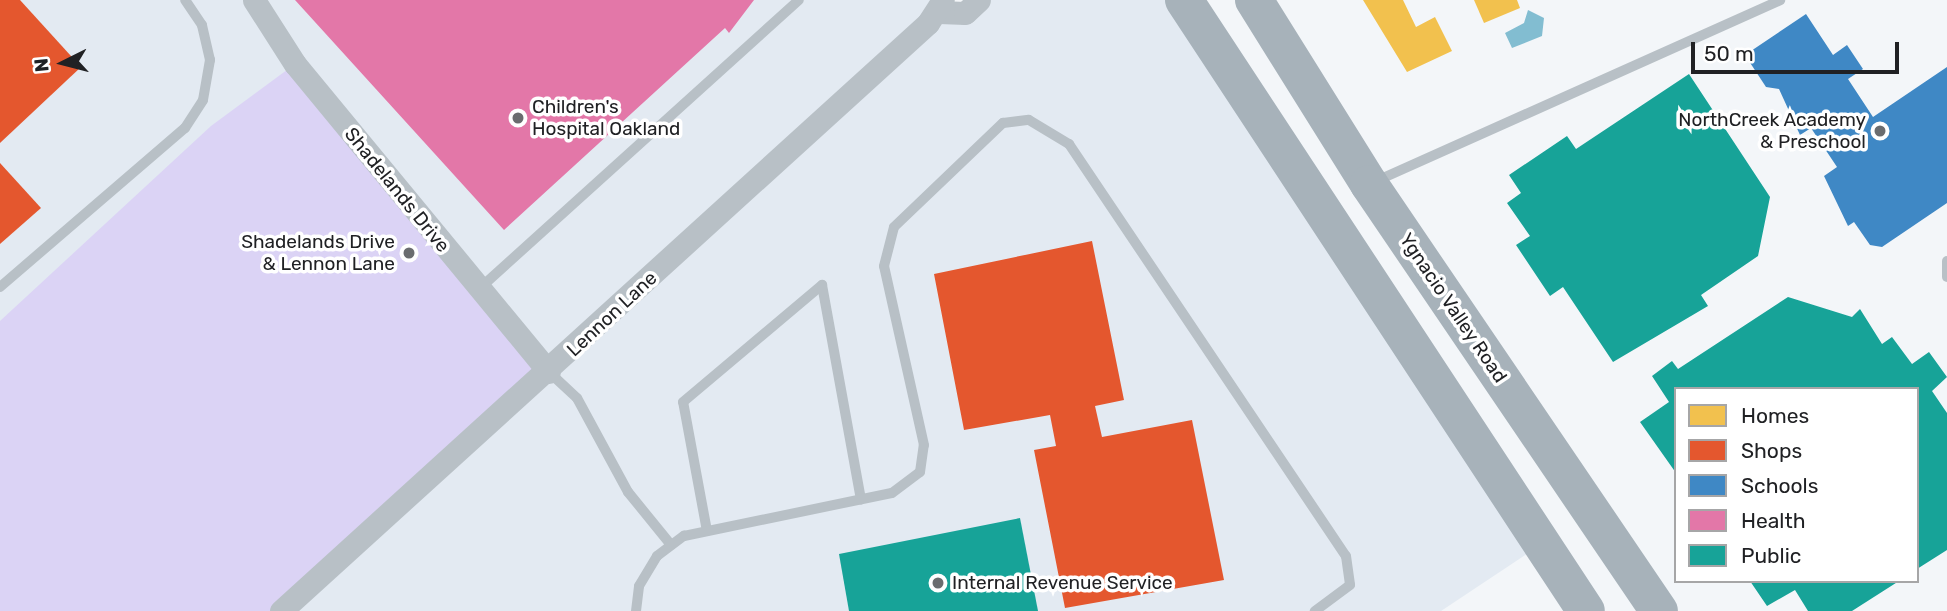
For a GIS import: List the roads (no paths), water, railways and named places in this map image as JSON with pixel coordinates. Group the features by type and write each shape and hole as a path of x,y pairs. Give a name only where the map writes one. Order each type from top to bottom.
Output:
{"highway":[{"path":"1184,0 1586,611"},
{"name":"Ygnacio Valley Road","path":"1254,0 1369,184 1659,611"}],"street":[{"name":"Shadelands Drive","path":"254,0 295,64 549,372"},
{"name":"Lennon Lane","path":"281,611 549,372 941,6 965,13 979,0"}],"lane":[{"path":"0,287 185,128 203,100 210,60 202,25 185,0"},
{"path":"479,289 799,0"},
{"path":"1369,184 1780,0"},
{"path":"636,611 639,586 671,545 707,531 892,493 920,472 924,445 884,266 894,227 1003,123 1029,120 1069,144 1346,556 1350,586 1315,611"},
{"path":"1947,261 1947,277"},
{"path":"707,531 683,402 822,285 861,499"},
{"path":"549,372 577,398 628,492 671,545"}],"water":[{"path":"1528,10 1544,18 1542,36 1512,48 1505,33 1524,23"}],"place":[{"name":"Children's Hospital Oakland","path":"518,118"},
{"name":"NorthCreek Academy & Preschool","path":"1880,131"},
{"name":"Shadelands Drive & Lennon Lane","path":"409,253"},
{"name":"Internal Revenue Service","path":"938,583"}]}
